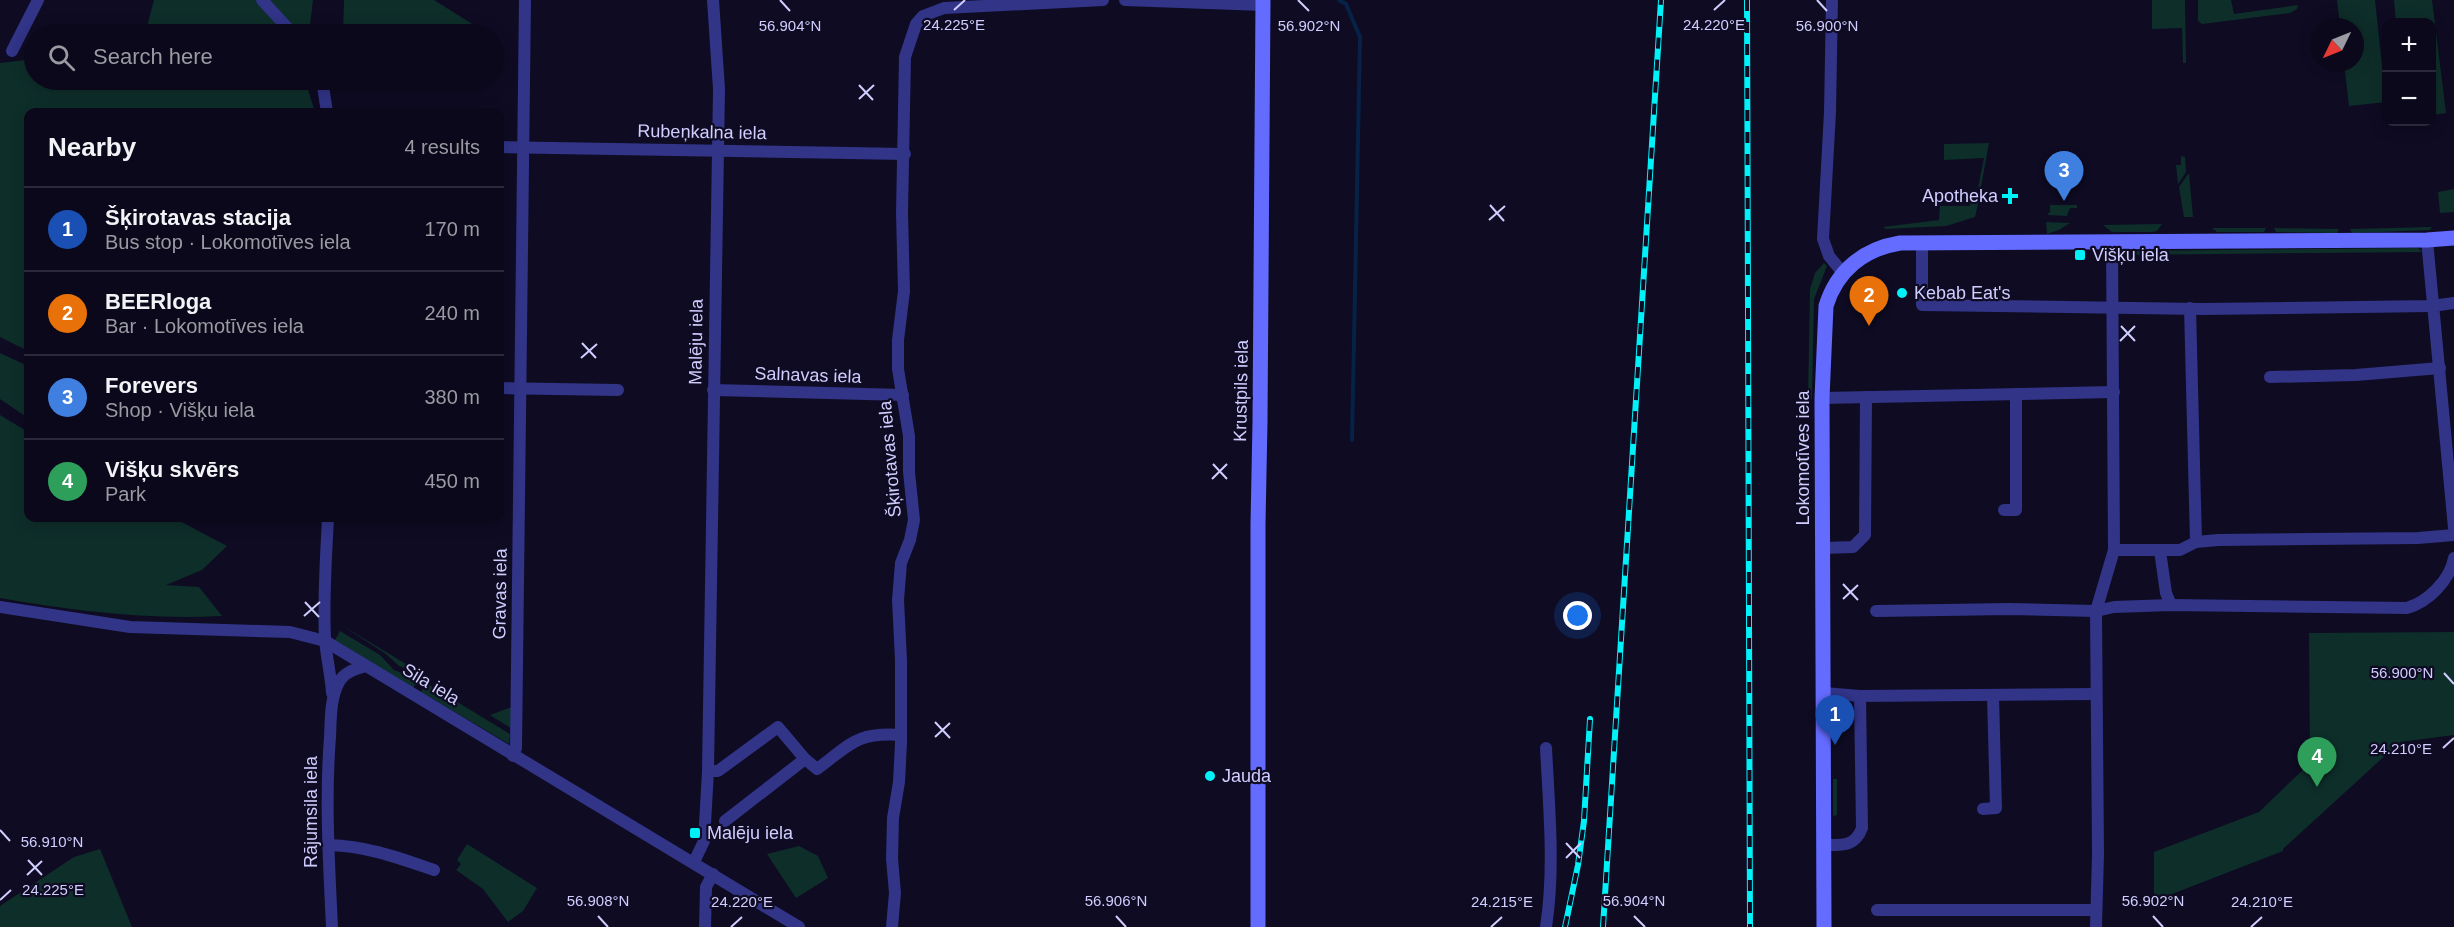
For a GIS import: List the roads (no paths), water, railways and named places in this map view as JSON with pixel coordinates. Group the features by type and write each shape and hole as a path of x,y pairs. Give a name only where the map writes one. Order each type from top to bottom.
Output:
{"street":[{"path":"26,24 38,0"},
{"path":"262,0 284,24"},
{"name":"Gravas iela","path":"513,756 516,748 525,0"},
{"name":"Malēju iela","path":"694,862 704,842 708,771 716,151 719,89 713,0"},
{"name":"Šķirotavas iela","path":"892,927 895,893 892,818 899,782 901,735 898,600 901,563 910,540 914,520 909,472 909,436 898,369 898,340 904,291 902,213 905,154 904,57 916,24 923,16 944,8 1103,0"},
{"path":"1125,0 1263,2"},
{"path":"1832,0 1830,112 1823,239 1829,256 1843,273 1862,255 1878,248 1900,243 2454,238"},
{"name":"Krustpils iela","path":"1258,927 1258,524 1263,2"},
{"path":"12,51 24,27"},
{"path":"324,90 327,108"},
{"name":"Rubeņkalna iela","path":"504,147 905,154"},
{"path":"2427,240 2454,528"},
{"path":"2096,927 2098,854 2096,611 2114,550 2112,242"},
{"path":"1922,243 1922,305 2190,308 2432,306 2454,303"},
{"name":"Lokomotīves iela","path":"1824,927 1822,398 1826,306 1830,292 1843,273"},
{"path":"2190,308 2196,542"},
{"path":"2270,377 2356,375 2440,368"},
{"path":"504,388 618,390"},
{"name":"Salnavas iela","path":"713,390 903,395"},
{"path":"1822,398 2114,392"},
{"path":"2004,510 2016,510 2016,394"},
{"path":"1823,548 1853,547 1865,535 1866,397"},
{"name":"Rājumsila iela","path":"327,522 323,591 325,641 331,669 332,698 328,756 332,927"},
{"path":"2114,550 2180,550 2196,542 2418,538 2454,534"},
{"path":"2160,551 2166,593 2171,605"},
{"path":"1876,611 2010,609 2096,611 2114,607 2171,605 2407,608 2417,605 2431,595 2448,573 2454,558"},
{"name":"Sila iela","path":"0,607 130,627 290,632 325,641 799,927"},
{"name":"Rājumsila iela","path":"332,698 340,680 351,671 366,666"},
{"path":"1824,693 1860,696 2096,694"},
{"path":"1824,845 1851,843 1858,838 1862,828 1860,696"},
{"path":"1983,809 1996,808 1993,696"},
{"path":"708,771 718,771 778,727 805,759 817,769 860,737 877,733 901,735"},
{"path":"1546,748 1552,851 1550,903 1546,927"},
{"path":"725,821 805,759"},
{"path":"329,845 351,846 382,852 434,870"},
{"path":"705,927 706,887 713,874"},
{"path":"1881,913 2096,910"}],"waterway":[{"path":"1339,0 1346,4 1360,37 1352,440"}],"railway":[{"path":"1603,927 1661,0"},
{"path":"1747,0 1750,927"},
{"path":"1565,927 1578,865 1584,821 1590,719"}],"place":[{"name":"Apotheka","path":"2010,196"},
{"name":"Forevers","path":"2064,201"},
{"name":"Višķu iela","path":"2080,255"},
{"name":"Kebab Eat's","path":"1902,293"},
{"name":"BEERloga","path":"1869,326"},
{"name":"Šķirotavas stacija","path":"1835,745"},
{"name":"Jauda","path":"1210,776"},
{"name":"Višķu skvērs","path":"2317,787"},
{"name":"Malēju iela","path":"695,833"}]}
